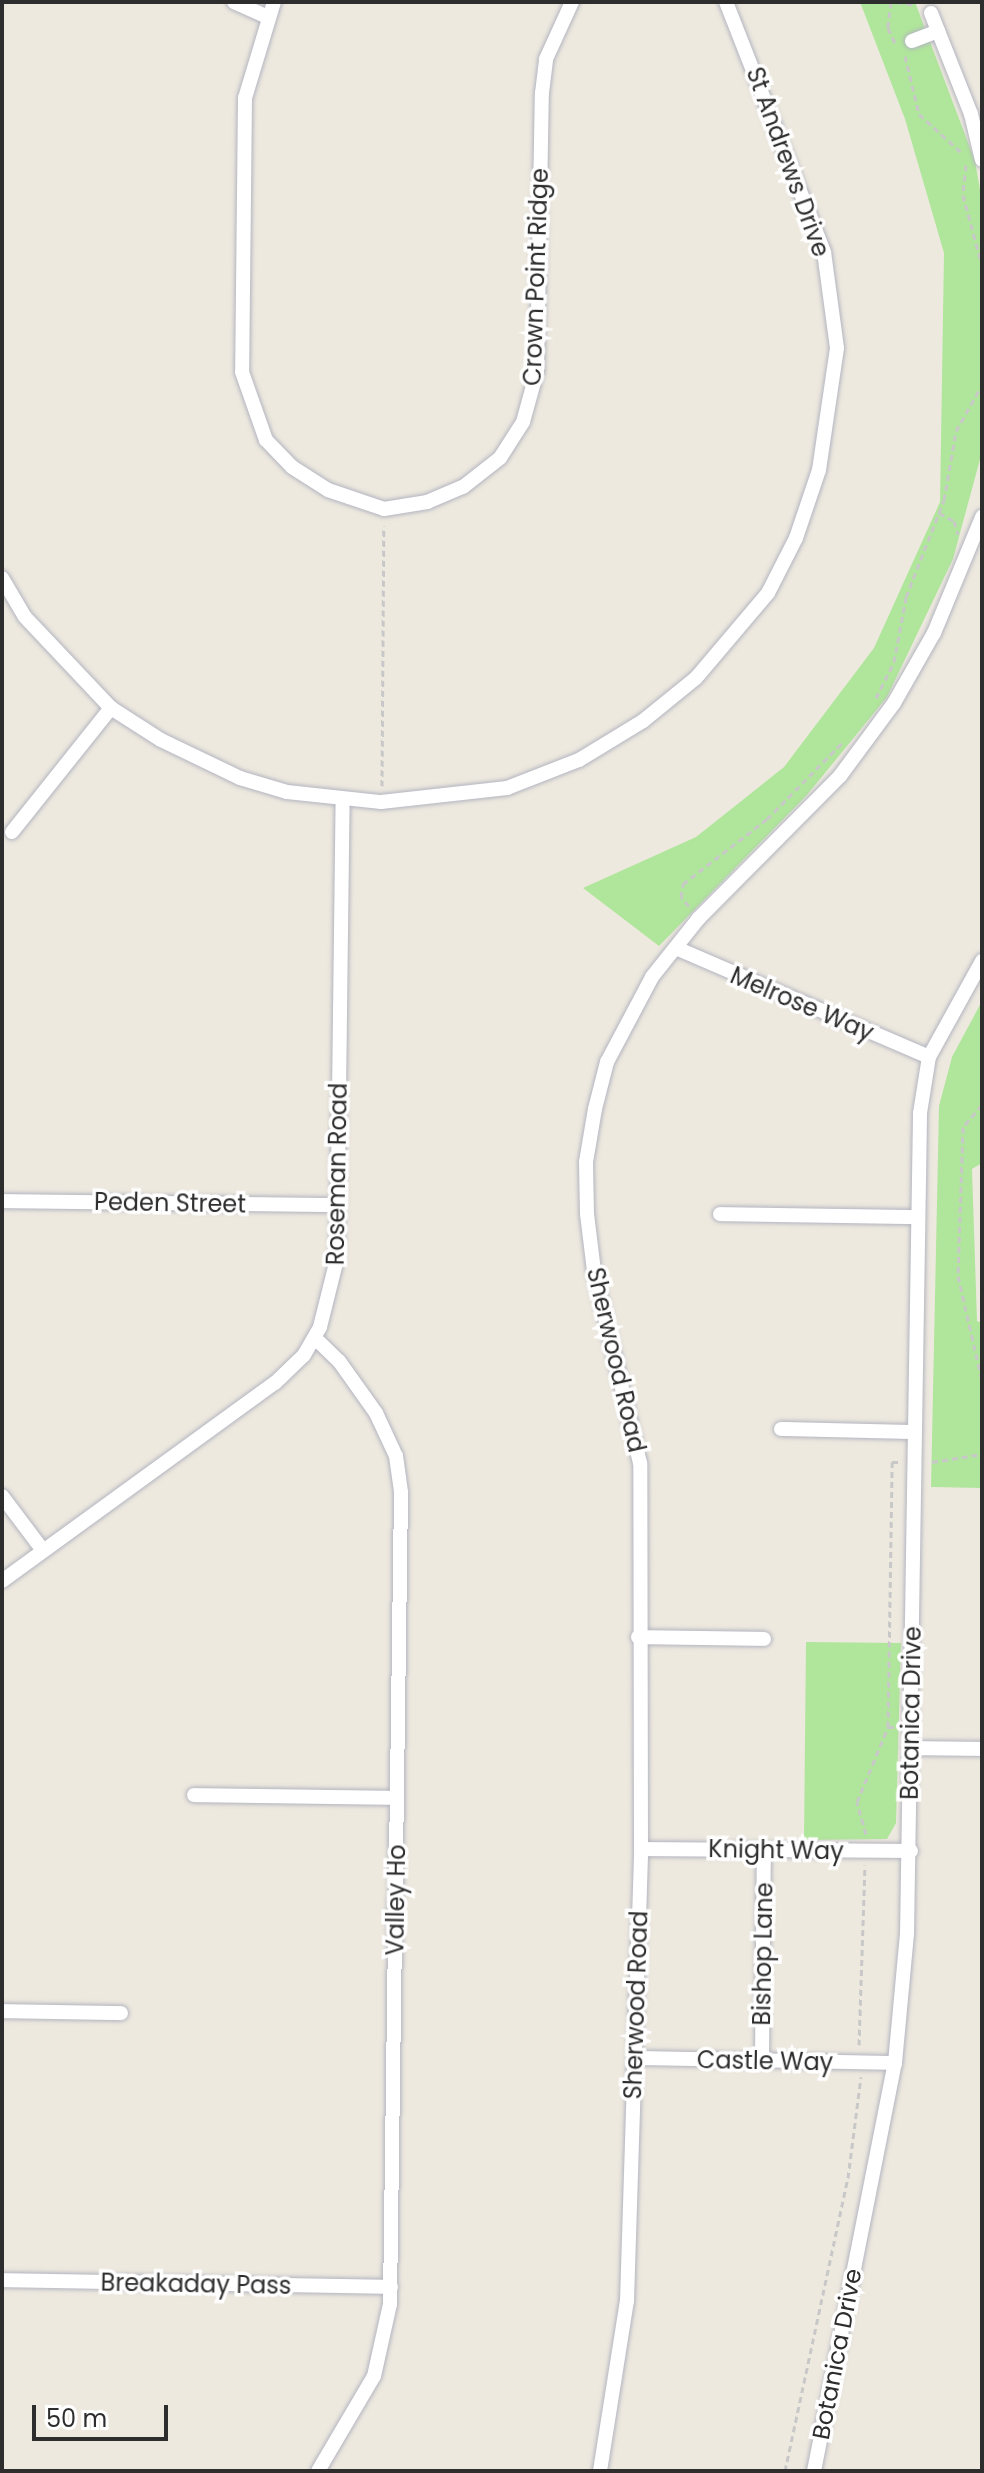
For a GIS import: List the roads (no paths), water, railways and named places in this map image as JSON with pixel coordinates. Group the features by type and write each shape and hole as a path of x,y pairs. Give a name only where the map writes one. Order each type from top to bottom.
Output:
{"street":[{"path":"234,2 266,16"},
{"name":"Crown Point Ridge","path":"274,2 266,16 245,98 242,372 250,408 266,440 292,467 328,490 384,509 427,502 463,487 500,458 523,422 537,371 542,93 546,59 572,2"},
{"name":"St Andrews Drive","path":"2,578 25,617 111,708 161,740 240,778 287,792 381,802 507,788 579,760 643,721 732,642 768,593 796,538 819,470 830,416 837,348 833,301 803,189 726,2"},
{"path":"928,8 971,114 982,160"},
{"path":"912,41 938,31"},
{"name":"Sherwood Road","path":"600,2471 627,2301 641,1849 639,1447 594,1271 586,1162 607,1062 632,1006 699,918 840,776 878,726 934,633 982,517"},
{"path":"12,832 111,708"},
{"name":"Roseman Road","path":"2,1581 42,1549 275,1383 315,1338 334,1281 338,1205 343,800"},
{"name":"Melrose Way","path":"676,948 929,1057"},
{"name":"Botanica Drive","path":"814,2471 895,2063 911,1851 909,1728 920,1113 929,1057 982,961"},
{"name":"Peden Street","path":"2,1201 338,1205"},
{"path":"720,1214 916,1217"},
{"name":"Valley Ho","path":"315,1338 339,1361 376,1413 400,1475 391,2287 385,2345 374,2376 318,2471"},
{"path":"781,1429 915,1432"},
{"path":"2,1496 42,1549"},
{"path":"638,1637 764,1639"},
{"path":"909,1748 982,1749"},
{"path":"194,1795 397,1798"},
{"name":"Knight Way","path":"641,1849 911,1851"},
{"name":"Bishop Lane","path":"762,2060 764,1849"},
{"path":"2,2011 121,2013"},
{"name":"Castle Way","path":"635,2058 895,2063"},
{"name":"Breakaday Pass","path":"2,2280 391,2287"}]}
